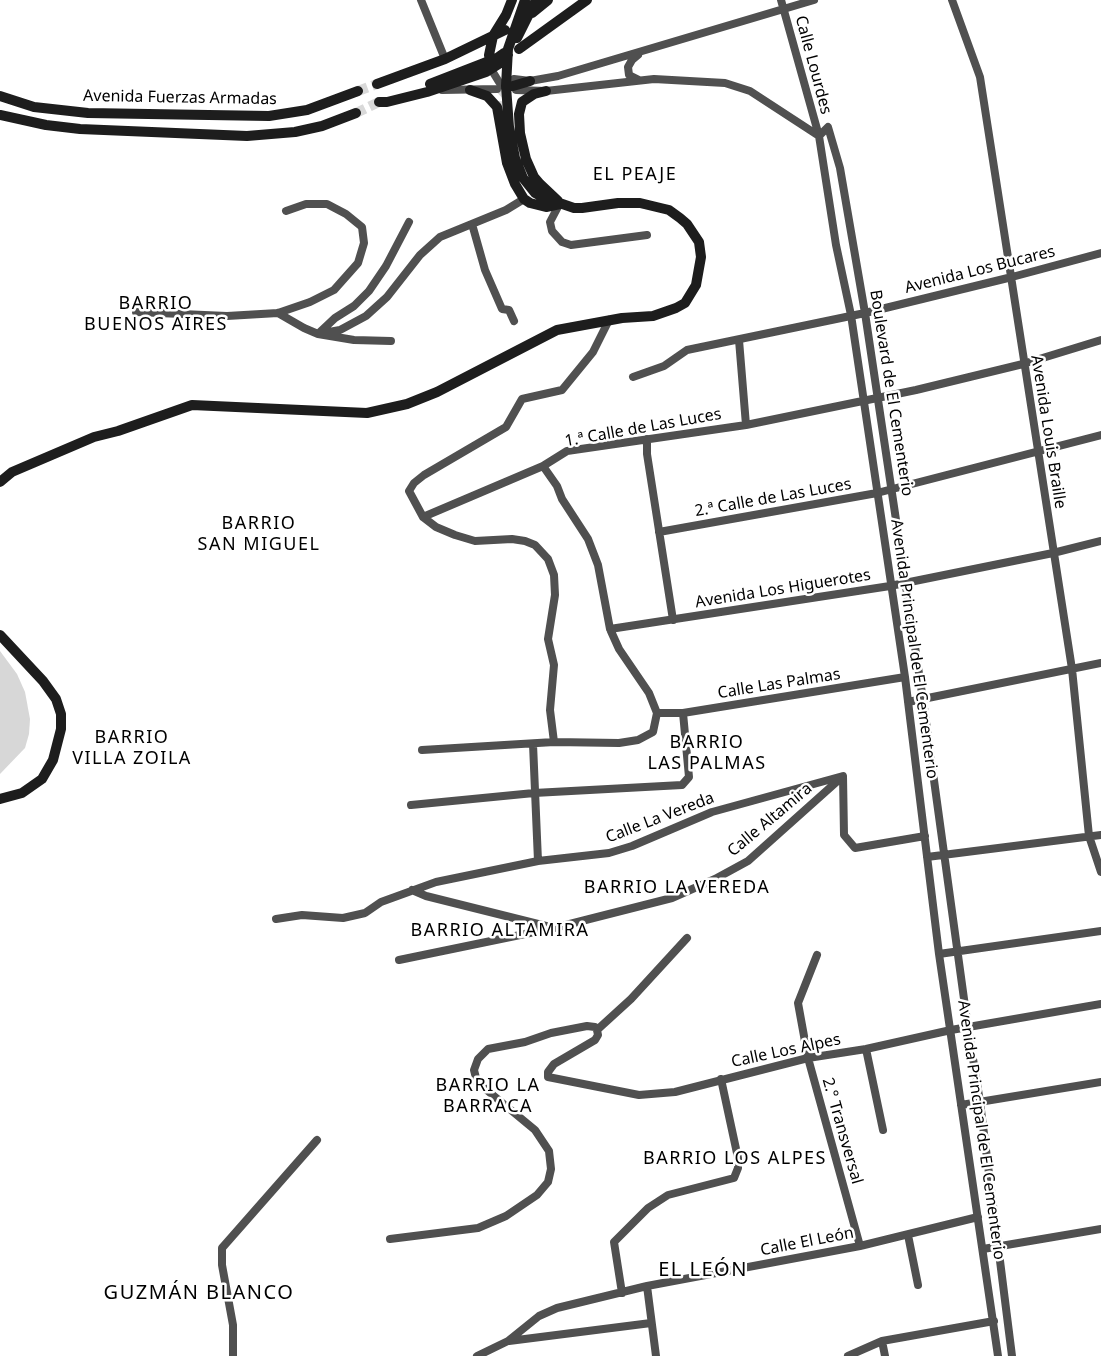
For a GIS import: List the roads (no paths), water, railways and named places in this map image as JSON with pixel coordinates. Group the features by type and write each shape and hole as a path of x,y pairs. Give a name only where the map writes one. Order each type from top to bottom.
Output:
{"street":[{"path":"421,0 445,59"},
{"path":"512,0 503,21 493,36 489,56 491,69 499,82 546,91"},
{"path":"0,482 12,472 93,437 118,431 192,405 367,413 407,404 437,392 557,330 609,320 653,316 685,303 692,293 700,272 701,257 699,242 680,218 669,210 655,206 618,203 582,208 560,203 535,193 523,178 509,127 506,86 525,0"},
{"path":"379,102 387,102 491,69 505,60 536,0"},
{"path":"517,23 548,0"},
{"path":"427,88 514,49 587,0"},
{"name":"Calle Lourdes","path":"781,0 819,136"},
{"path":"513,86 558,76 814,0"},
{"name":"Avenida Louis Braille","path":"952,0 980,76 1072,669 1089,836 1101,872"},
{"path":"377,84 445,59 505,30"},
{"path":"643,81 628,75 628,67 632,60 644,50"},
{"path":"416,69 428,75 430,81 427,88"},
{"path":"560,203 534,177 526,159 520,133 519,114 522,102 534,94 654,79 697,80 750,91 770,103 789,119 819,136"},
{"path":"427,88 497,89"},
{"path":"470,90 483,93 491,98 499,111 507,163 524,199 546,207 560,203"},
{"name":"Avenida Fuerzas Armadas","path":"0,96 34,106 88,113 269,116 307,110 358,91"},
{"name":"Avenida Fuerzas Armadas","path":"0,115 46,125 80,129 247,136 295,132 322,126 356,113"},
{"name":"Boulevard de El Cementerio","path":"819,136 828,127 840,168 865,313 924,700 968,1028 981,1102 1012,1356"},
{"name":"Avenida Principal de El Cementerio","path":"819,136 836,245 851,315 905,677 939,954 998,1356"},
{"path":"318,334 340,330 366,316 387,297 420,255 440,237 506,210 524,199"},
{"path":"560,203 550,222 552,231 561,242 571,245 646,236"},
{"path":"136,312 227,316 278,312 310,302 334,290 358,263 364,243 362,227 346,214 327,204 306,204 286,211"},
{"path":"318,334 369,291 386,266 409,222"},
{"path":"472,224 485,270 502,309 509,310 514,321"},
{"name":"Avenida Los Bucares","path":"633,377 664,366 687,350 865,313 1101,253"},
{"path":"278,312 318,334 354,340 391,341"},
{"path":"554,742 550,710 554,665 548,639 555,595 554,575 548,560 535,545 525,541 512,539 475,541 455,536 436,527 423,517 409,491 414,483 506,427 522,399 562,390 592,352 609,320"},
{"path":"739,340 746,425"},
{"name":"1.ª Calle de Las Luces","path":"423,517 543,466 567,451 746,425 916,390 1023,364 1101,340"},
{"name":"2.ª Calle de Las Luces","path":"659,532 892,490 1101,435"},
{"path":"647,439 647,454 674,620"},
{"path":"422,750 554,742 619,743 638,740 653,732 657,713 649,693 619,649 610,629 598,565 588,539 543,466"},
{"name":"Avenida Los Higuerotes","path":"610,629 890,586 1101,541"},
{"path":"0,635 43,681 56,699 61,714 61,729 53,760 42,779 22,793 0,800"},
{"path":"908,702 1101,663"},
{"name":"Calle Las Palmas","path":"657,713 683,713 905,677"},
{"path":"411,805 534,793 682,785 689,777 683,713"},
{"path":"533,744 538,861"},
{"path":"843,776 844,835 855,848 925,836"},
{"name":"Calle La Vereda","path":"276,919 302,915 343,918 365,913 381,902 436,882 538,861 609,853 632,846 712,812 843,776"},
{"name":"Calle Altamira","path":"399,960 554,928 672,898 748,861 843,776"},
{"path":"927,857 1101,835"},
{"path":"412,890 426,896 554,928"},
{"path":"939,954 1101,931"},
{"path":"390,1239 478,1228 506,1216 537,1195 548,1182 551,1168 549,1151 535,1130 477,1082 474,1070 478,1059 488,1049 525,1042 551,1033 587,1026 595,1027 597,1030 631,999 687,938"},
{"name":"2.° Transversal","path":"817,955 798,1003 807,1058 860,1246"},
{"name":"Calle Los Alpes","path":"597,1030 598,1035 595,1040 554,1064 548,1072 548,1077 639,1095 675,1092 807,1058 866,1049 951,1030 1101,1004"},
{"path":"866,1049 884,1130"},
{"path":"622,1293 614,1242 648,1208 668,1195 734,1178 738,1168 738,1158 721,1079"},
{"path":"961,1105 1101,1082"},
{"path":"233,1356 232,1325 222,1265 222,1248 317,1140"},
{"name":"Calle El León","path":"477,1356 508,1341 539,1316 556,1308 647,1286 860,1246 978,1218"},
{"path":"983,1249 1101,1230"},
{"path":"908,1235 918,1285"},
{"path":"647,1286 653,1356"},
{"path":"848,1356 882,1341 994,1321"},
{"path":"508,1341 651,1323"},
{"path":"882,1341 885,1356"}],"tunnel":[{"path":"358,91 377,84"},
{"path":"499,111 500,97 512,86"},
{"path":"356,113 379,102"}],"district":[{"name":"EL PEAJE","path":"635,175"},
{"name":"BARRIO BUENOS AIRES","path":"156,314"},
{"name":"BARRIO SAN MIGUEL","path":"259,534"},
{"name":"BARRIO VILLA ZOILA","path":"132,748"},
{"name":"BARRIO LAS PALMAS","path":"707,753"},
{"name":"BARRIO LA VEREDA","path":"677,888"},
{"name":"BARRIO ALTAMIRA","path":"500,931"},
{"name":"BARRIO LA BARRACA","path":"488,1096"},
{"name":"BARRIO LOS ALPES","path":"735,1159"},
{"name":"EL LEÓN","path":"703,1270"},
{"name":"GUZMÁN BLANCO","path":"199,1293"}]}
